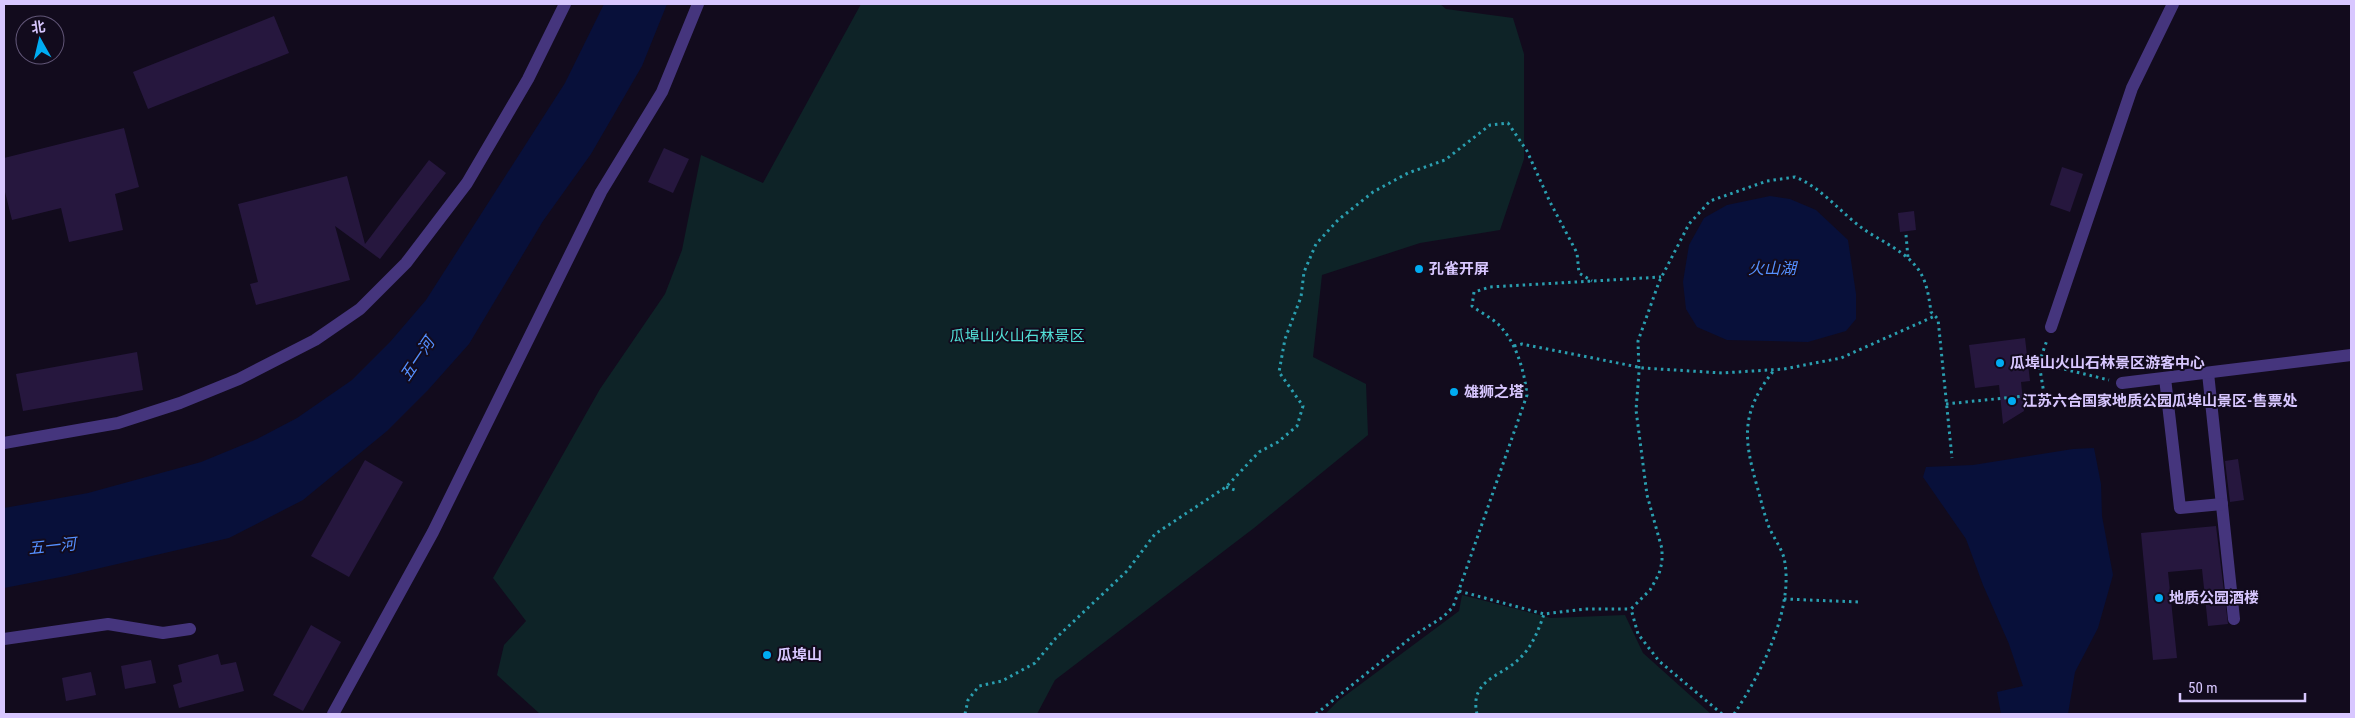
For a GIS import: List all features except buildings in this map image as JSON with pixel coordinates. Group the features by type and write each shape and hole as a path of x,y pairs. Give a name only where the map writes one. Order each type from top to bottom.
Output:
{"street":[{"path":"4,443 118,423 180,403 239,379 315,340 360,309 406,263 467,183 528,79 565,4"},
{"path":"334,714 433,532 601,192 662,92 698,4"},
{"path":"2051,327 2132,88 2173,4"},
{"path":"2122,383 2351,355"},
{"path":"2208,373 2234,619"},
{"path":"2165,378 2180,508 2222,504"},
{"path":"4,639 108,624 163,633 190,629"}],"path":[{"path":"965,714 968,700 979,686 1002,681 1035,663 1056,638 1127,571 1155,534 1226,487 1259,452 1278,442 1297,426 1303,406 1279,372 1285,339 1301,297 1304,272 1316,244 1338,220 1373,192 1408,173 1445,160 1490,124 1508,123 1527,151 1550,202 1577,253 1579,273 1592,281"},
{"path":"1459,591 1544,614 1586,609 1631,609 1650,590 1659,574 1662,562 1662,549 1656,533 1644,475 1636,410 1638,341 1662,276 1689,224 1710,201 1759,184 1795,177 1818,192 1865,230 1908,258 1919,270 1925,283 1931,312 1938,319 1952,458"},
{"path":"1906,235 1908,258"},
{"path":"1316,714 1413,636 1443,617 1453,607 1459,591 1527,394 1521,365 1513,346 1496,322 1472,306 1474,292 1490,287 1662,276"},
{"path":"1513,346 1522,344 1638,367 1722,373 1818,364 1841,358 1935,316"},
{"path":"1946,404 2044,394 2039,363 2047,341"},
{"path":"2039,363 2122,383"},
{"path":"1734,714 1758,677 1772,644 1784,599 1784,557 1769,526 1750,461 1746,438 1754,399 1775,369"},
{"path":"1226,487 1238,491"},
{"path":"1784,599 1859,602"},
{"path":"1631,609 1638,634 1659,661 1722,714"},
{"path":"1476,714 1476,701 1484,683 1522,656 1540,626 1544,614"}],"green space":[{"name":"瓜埠山火山石林景区","path":"861,4 1440,4 1446,9 1513,18 1524,54 1524,159 1500,230 1420,243 1322,275 1313,357 1366,384 1368,435 1254,528 1055,680 1037,714 540,714 497,675 504,645 526,621 493,578 600,389 665,294 682,250 701,155 763,183"},
{"path":"1462,595 1551,618 1625,615 1643,653 1711,714 1325,714 1338,701 1459,611"}],"water":[{"name":"五一河","path":"604,4 667,4 642,66 591,154 543,221 469,344 428,390 387,431 303,500 229,538 66,576 4,588 4,508 88,493 201,462 257,439 297,418 352,380 390,342 426,300 565,83"},
{"name":"火山湖","path":"1770,196 1790,199 1816,210 1848,240 1856,294 1856,319 1846,331 1808,342 1727,340 1697,327 1686,309 1683,282 1689,245 1704,218 1727,205"},
{"path":"2094,448 2101,484 2102,516 2113,575 2098,628 2075,672 2068,714 2001,714 1997,692 2023,686 2009,644 1983,585 1966,539 1923,477 1926,467 1973,465 2073,449"}],"place":[{"name":"孔雀开屏","path":"1419,269"},
{"name":"瓜埠山火山石林景区游客中心","path":"2000,363"},
{"name":"雄狮之塔","path":"1454,392"},
{"name":"江苏六合国家地质公园瓜埠山景区-售票处","path":"2012,401"},
{"name":"地质公园酒楼","path":"2159,598"},
{"name":"瓜埠山","path":"767,655"}]}
